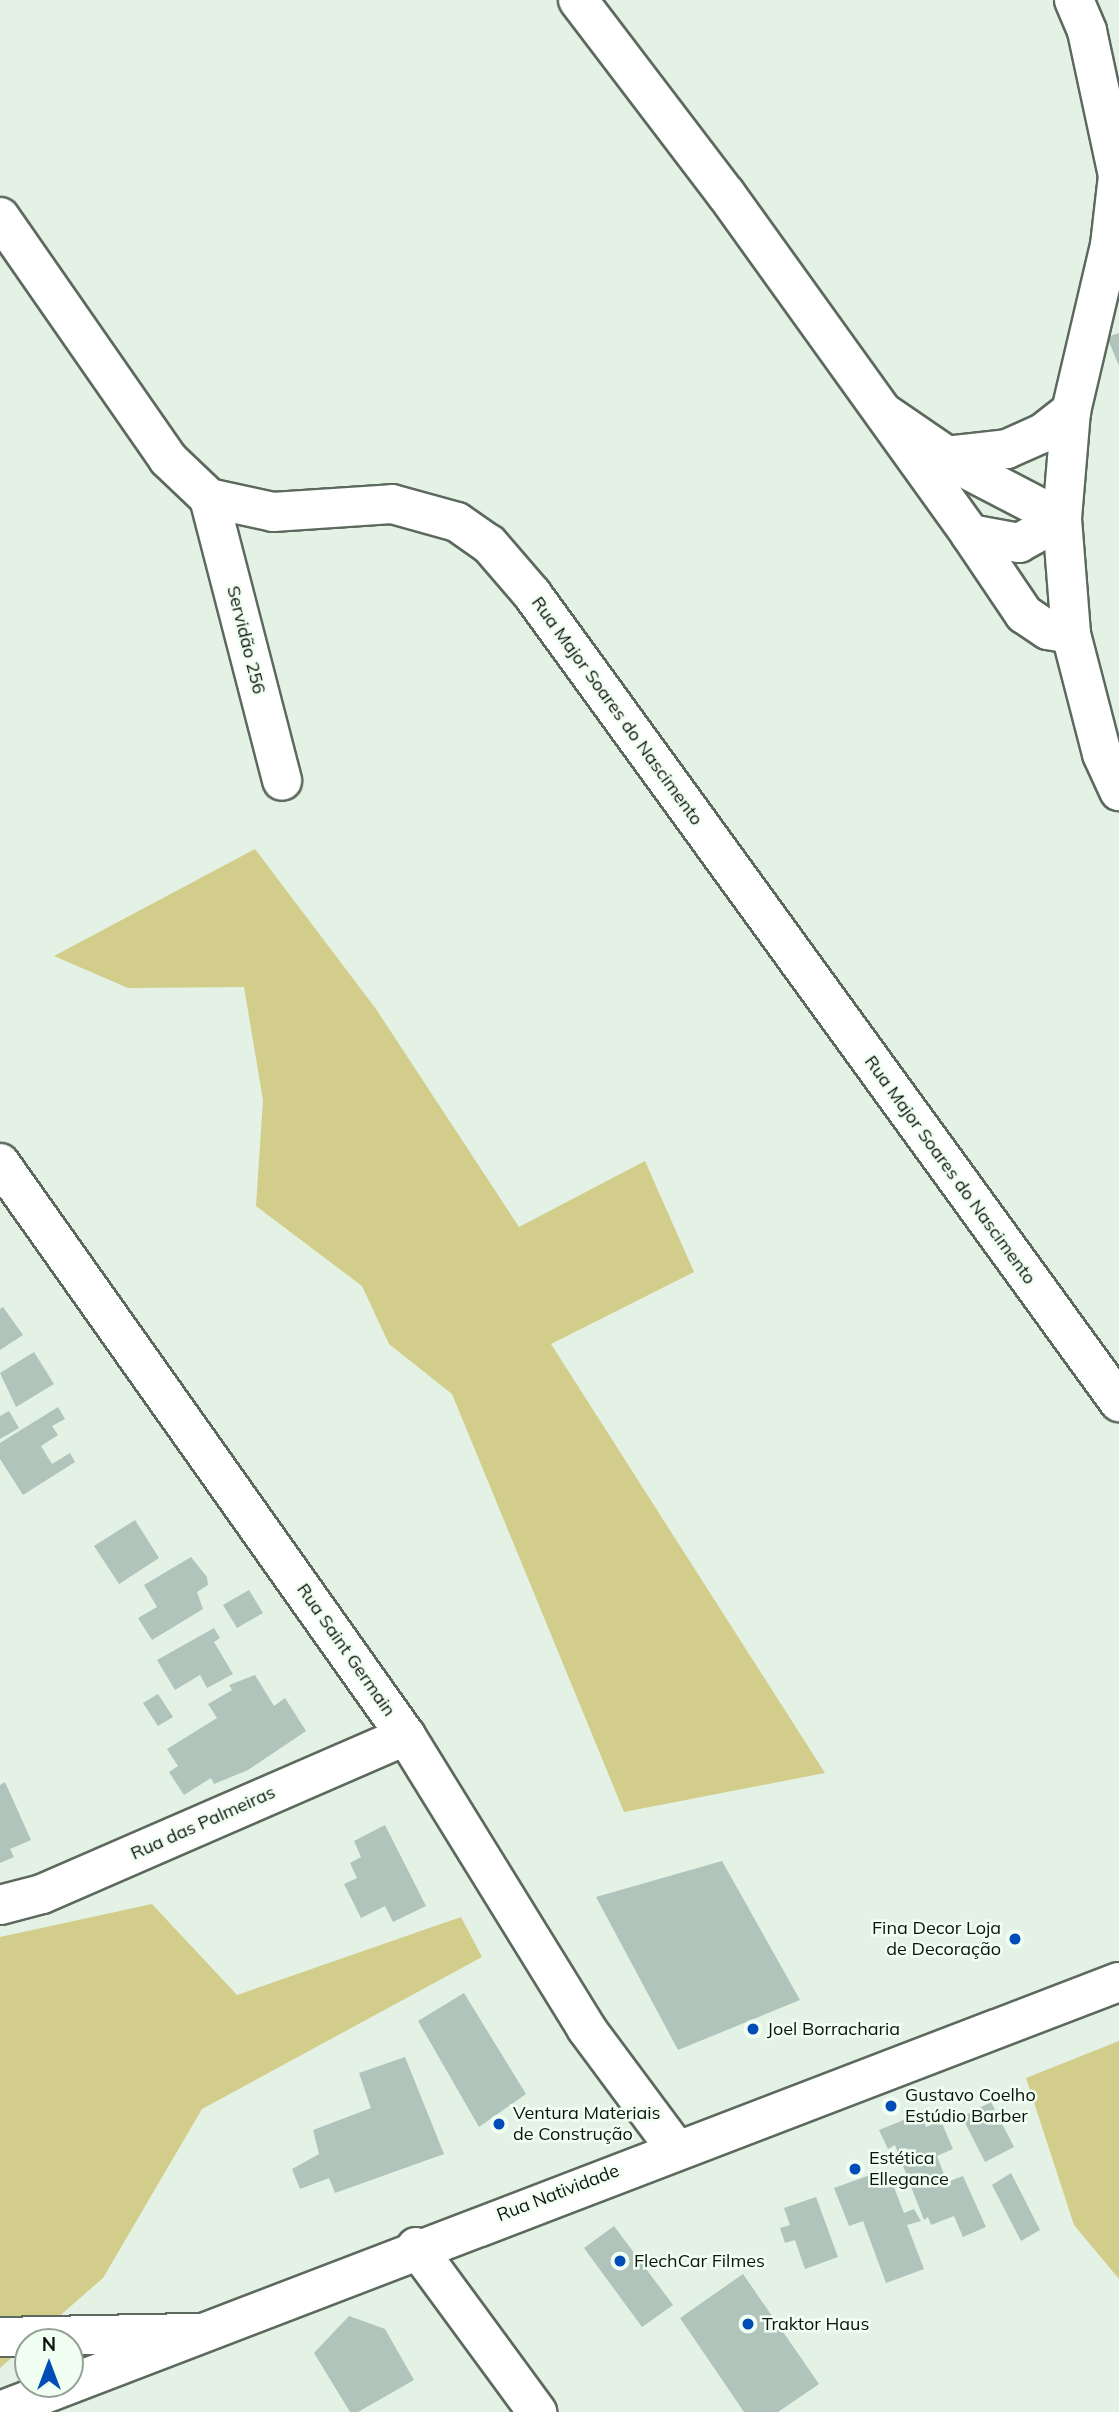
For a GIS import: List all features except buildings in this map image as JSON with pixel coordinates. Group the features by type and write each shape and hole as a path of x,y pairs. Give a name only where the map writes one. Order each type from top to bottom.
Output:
{"street":[{"path":"578,0 726,194 887,415 1024,614 1048,630 1071,634"},
{"path":"1074,0 1087,31 1119,176 1110,245 1071,411 1062,519 1071,634 1102,754 1119,791"},
{"path":"0,217 168,459 209,498"},
{"path":"946,456 1007,449 1043,433 1071,411"},
{"path":"887,415 946,456 1062,519"},
{"name":"Servidão 256","path":"209,498 282,781"},
{"name":"Rua Major Soares do Nascimento","path":"209,498 273,512 392,504 457,522 489,544 548,616 1119,1402"},
{"path":"970,534 1020,543 1062,519"},
{"name":"Rua Saint Germain","path":"0,1163 406,1736 586,2028 675,2148"},
{"name":"Rua das Palmeiras","path":"0,1905 42,1894 406,1736"},
{"name":"Rua Natividade","path":"26,2408 201,2333 416,2247 1119,1982"},
{"path":"416,2247 537,2412"},
{"path":"0,2337 201,2333"}],"shaded area":[{"path":"255,849 376,1009 519,1227 645,1161 694,1272 551,1344 825,1773 624,1812 452,1394 389,1344 362,1286 256,1206 263,1100 244,987 128,988 54,956"},
{"path":"152,1904 237,1995 461,1917 482,1957 202,2109 103,2278 46,2328 14,2328 14,2356 0,2368 0,1937"},
{"path":"1119,2041 1119,2279 1074,2225 1026,2078"}],"place":[{"name":"Fina Decor Loja de Decoração","path":"1015,1939"},
{"name":"Joel Borracharia","path":"753,2029"},
{"name":"Gustavo Coelho Estúdio Barber","path":"891,2106"},
{"name":"Ventura Materiais de Construção","path":"499,2124"},
{"name":"Estética Ellegance","path":"855,2169"},
{"name":"FlechCar Filmes","path":"620,2261"},
{"name":"Traktor Haus","path":"748,2324"}]}
